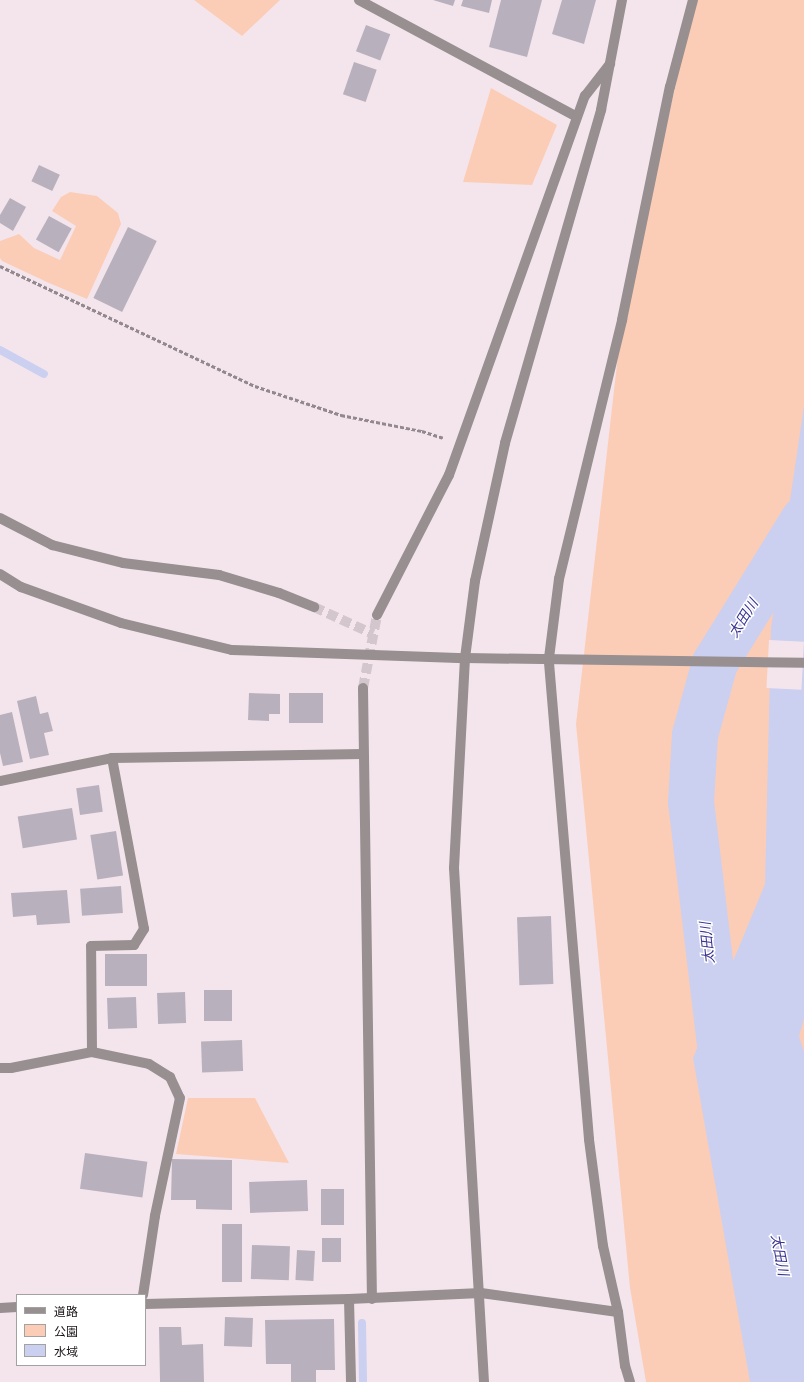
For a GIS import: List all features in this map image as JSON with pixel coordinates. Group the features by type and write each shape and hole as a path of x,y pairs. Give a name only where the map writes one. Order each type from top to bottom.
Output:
{"street":[{"path":"359,0 577,117"},
{"path":"484,1382 481,1293 454,868 465,658 476,581 505,443 601,110 622,0"},
{"path":"630,1382 625,1366 618,1312 603,1246 589,1139 549,658 559,579 622,320 670,87 693,0"},
{"path":"377,615 449,475 585,96 610,64"},
{"path":"0,518 52,545 122,563 219,575 279,593 314,607"},
{"path":"0,574 21,587 121,623 232,650 465,658 549,658 804,663"},
{"path":"363,688 372,1299"},
{"path":"0,781 112,758 363,754"},
{"path":"92,1052 91,946 134,945 144,929 112,758"},
{"path":"0,1068 11,1068 92,1052 149,1064 170,1077 180,1098 155,1216 143,1294"},
{"path":"146,1304 349,1300 481,1293 618,1312"},
{"path":"349,1300 351,1382"},
{"path":"0,1308 16,1307"}],"path":[{"path":"0,266 255,386 340,415 422,431 460,443"}],"green space":[{"path":"194,0 280,0 242,36"},
{"path":"695,0 804,0 804,1382 646,1382 630,1288 576,724 622,320"},
{"path":"491,88 557,125 532,185 463,182"},
{"path":"70,192 97,196 118,213 121,224 87,299 2,261 0,258 0,241 19,234 34,248 60,260 76,226 52,211 61,197"},
{"path":"188,1098 255,1098 289,1163 176,1154"}],"water":[{"path":"804,406 804,1019 799,1036 804,1052 804,1382 750,1382 693,1058 765,884 771,628"}],"pier":[{"path":"769,640 804,642 801,690 766,688"}],"building":[{"path":"433,0 455,0 453,6"},
{"path":"463,0 492,0 489,13 461,6"},
{"path":"501,0 542,0 527,57 489,47"},
{"path":"562,0 596,0 584,44 552,34"},
{"path":"366,25 390,34 380,60 356,51"},
{"path":"354,62 377,70 366,102 343,94"},
{"path":"39,165 60,175 52,191 31,181"},
{"path":"10,198 26,207 13,231 0,223 0,215"},
{"path":"49,216 72,229 59,252 36,240"},
{"path":"128,227 157,241 122,312 93,298"},
{"path":"249,693 280,694 280,714 269,714 269,721 248,720"},
{"path":"289,693 323,693 323,723 289,723"},
{"path":"36,696 40,714 48,712 53,731 44,733 49,755 30,759 17,701"},
{"path":"12,712 23,762 3,766 0,753 0,715"},
{"path":"99,785 103,812 80,815 76,788"},
{"path":"72,808 77,840 23,848 18,817"},
{"path":"116,831 123,875 97,880 90,835"},
{"path":"121,886 123,913 82,916 80,889"},
{"path":"67,890 70,923 37,925 36,915 13,917 11,893"},
{"path":"551,916 553,984 519,985 517,917"},
{"path":"105,954 147,954 147,986 105,986"},
{"path":"204,990 232,990 232,1021 204,1021"},
{"path":"185,992 186,1023 158,1024 157,993"},
{"path":"136,997 137,1028 108,1029 107,998"},
{"path":"242,1040 243,1071 202,1072 201,1041"},
{"path":"85,1153 147,1162 142,1197 80,1189"},
{"path":"172,1159 232,1160 232,1210 196,1209 196,1200 171,1200"},
{"path":"307,1180 308,1211 250,1213 249,1182"},
{"path":"321,1189 344,1189 344,1225 321,1225"},
{"path":"222,1224 242,1224 242,1282 222,1282"},
{"path":"322,1238 341,1238 341,1262 322,1262"},
{"path":"252,1245 290,1246 289,1280 251,1279"},
{"path":"297,1250 315,1251 313,1281 295,1280"},
{"path":"225,1317 253,1318 252,1347 224,1346"},
{"path":"334,1319 335,1370 316,1370 316,1382 291,1382 291,1364 266,1364 265,1320"},
{"path":"159,1327 181,1327 182,1345 203,1344 204,1382 160,1382"}],"waterway":[{"path":"0,350 44,374"},
{"name":"太田川","path":"723,1070 691,802 695,735 715,663 804,519"},
{"path":"362,1323 363,1382"}],"tunnel":[{"path":"314,607 373,634"},
{"path":"363,688 377,615"}]}
